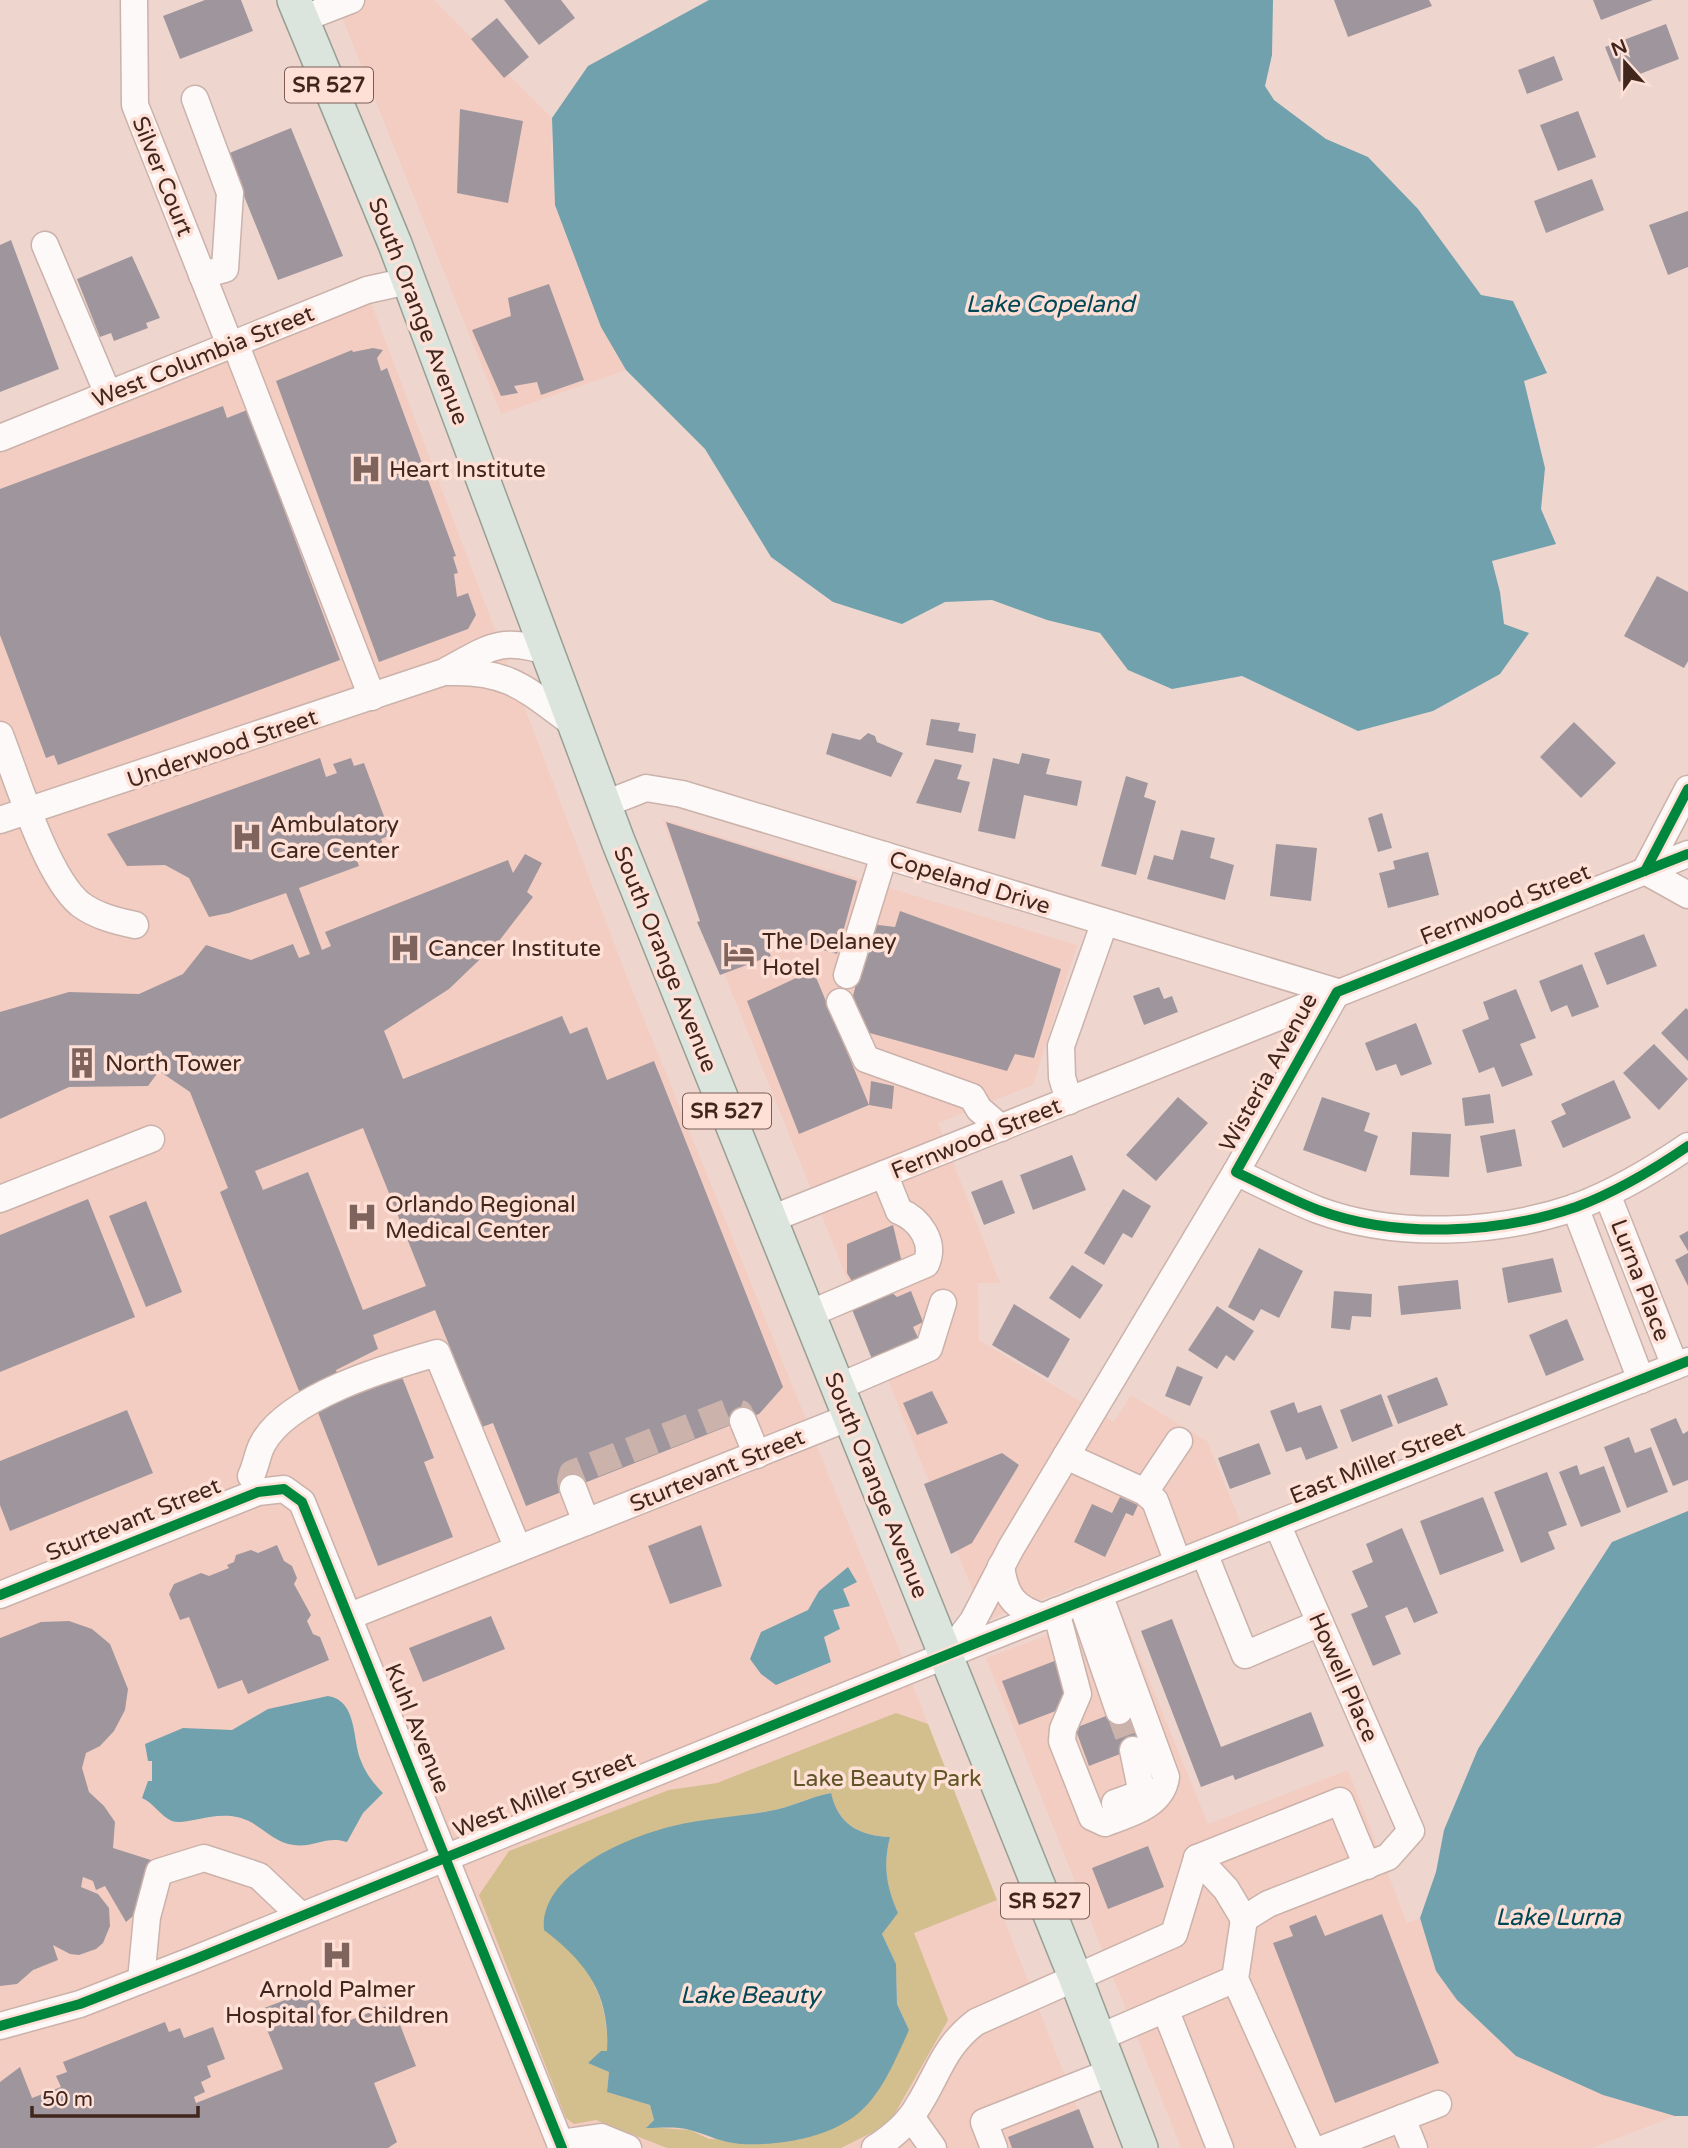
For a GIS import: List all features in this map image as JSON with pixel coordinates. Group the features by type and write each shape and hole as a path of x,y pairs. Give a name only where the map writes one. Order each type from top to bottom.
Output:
{"main road":[{"name":"South Orange Avenue","path":"298,10 408,281 548,652 572,723 1076,1979 1141,2148"}],"street":[{"name":"Silver Court","path":"134,0 135,105 202,275 259,406 372,697"},
{"path":"298,10 351,0"},
{"path":"195,99 230,193 225,269 202,275"},
{"path":"45,245 107,394"},
{"name":"West Columbia Street","path":"0,438 368,290 408,281"},
{"name":"Underwood Street","path":"0,820 444,672 495,645 522,643 548,652"},
{"name":"Underwood Street","path":"444,672 475,671 507,678 572,723"},
{"path":"0,735 56,871 80,904 110,919 135,925"},
{"path":"1688,789 1645,871 1688,895"},
{"name":"Copeland Drive","path":"605,804 638,790 666,791 1337,992"},
{"name":"Fernwood Street","path":"771,1219 1688,854"},
{"path":"847,975 884,855"},
{"path":"1069,1101 1062,1077 1061,1046 1104,924"},
{"name":"Wisteria Avenue","path":"946,1656 973,1621 1001,1566 1236,1172 1337,992"},
{"path":"840,1002 866,1059 972,1097 979,1110 1001,1128"},
{"path":"0,1199 151,1139"},
{"path":"1236,1172 1320,1210 1371,1223 1422,1229 1483,1226 1575,1207 1607,1194 1688,1146"},
{"path":"809,1314 926,1264 929,1247 921,1227 914,1217 899,1211 884,1174"},
{"name":"Lurna Place","path":"1607,1194 1681,1364"},
{"name":"Lurna Place","path":"1575,1207 1641,1380"},
{"name":"Sturtevant Street","path":"350,1616 757,1454 929,1348 943,1303"},
{"path":"251,1476 262,1445 278,1424 313,1400 377,1370 437,1353 518,1549"},
{"name":"East Miller Street","path":"1049,1614 1681,1364"},
{"path":"743,1421 757,1454"},
{"path":"1145,1492 1179,1441"},
{"path":"1066,1456 1145,1492 1155,1501 1178,1563"},
{"path":"573,1488 586,1522"},
{"name":"Sturtevant Street","path":"0,1595 258,1492 284,1489"},
{"name":"Kuhl Avenue","path":"284,1489 302,1503 350,1616 561,2145"},
{"name":"Howell Place","path":"1277,1524 1411,1831 1388,1857 1367,1866"},
{"path":"1204,1553 1245,1655 1320,1623"},
{"path":"1001,1566 1003,1584 1014,1604 1049,1614"},
{"path":"1049,1614 1078,1694 1063,1729 1062,1741 1092,1817 1105,1824 1155,1800 1164,1788 1166,1777 1090,1598"},
{"path":"1090,1598 1119,1712"},
{"path":"946,1656 1049,1614"},
{"name":"West Miller Street","path":"3,2028 80,2004 141,1980 946,1656"},
{"path":"1090,1811 1137,1795 1141,1790 1133,1749"},
{"path":"1196,1858 1340,1801 1367,1866 1268,1904 1244,1919"},
{"path":"141,1980 147,1917 159,1872 204,1857 259,1876 301,1916"},
{"path":"875,2148 911,2117 944,2055 962,2033 991,2013 1076,1979 1174,1934 1196,1858"},
{"path":"1196,1858 1226,1889 1244,1919 1235,1979 1311,2148"},
{"path":"1098,2038 1235,1979"},
{"path":"1165,2009 1220,2148"},
{"path":"994,2148 984,2122 1111,2072"},
{"path":"1325,2148 1438,2104"},
{"path":"911,2117 933,2148"},
{"path":"1402,2118 1414,2148"},
{"path":"561,2145 601,2137 628,2148"}],"shaded area":[{"path":"335,0 434,0 552,118 551,152 579,266 601,327 626,370 501,414"},
{"name":"Orlando Regional Medical Center","path":"370,300 625,972 895,1639 1093,2148 0,2148 0,437"},
{"path":"662,819 1077,945 1033,1085 938,1123 1000,1283 978,1283 979,1340 1114,1422 1131,1395 1207,1441 1241,1523 985,1621"},
{"path":"1120,1608 1208,1824 1348,1770 1407,1923 1420,1918 1436,1971 1516,2056 1603,2095 1675,2116 1592,2148 1181,2148 986,1658"}],"green space":[{"name":"Lake Beauty Park","path":"896,1713 928,1724 997,1900 914,1933 948,2020 894,2115 879,2129 841,2148 667,2148 596,2120 574,2124 566,2118 479,1895 509,1851 669,1790 717,1783","holes":["830,1793 845,1820 860,1831 890,1837 887,1876 898,1913 882,1934 896,1964 897,2004 909,2030 863,2109 836,2126 798,2140 709,2139 690,2130 647,2127 654,2120 650,2105 607,2092 609,2072 589,2063 607,2051 606,2022 593,1982 567,1947 572,1873 621,1845 667,1829 777,1810"]}],"water":[{"name":"Lake Copeland","path":"709,0 1273,0 1272,55 1265,86 1274,100 1326,139 1368,157 1418,209 1481,295 1513,301 1547,373 1524,381 1545,468 1541,509 1556,544 1492,561 1504,624 1529,633 1500,674 1433,711 1358,731 1242,676 1172,689 1128,670 1100,633 1047,620 992,600 945,602 902,624 833,602 771,557 705,449 626,370 601,327 555,205 552,118 588,66"},
{"name":"Lake Lurna","path":"1688,1511 1688,2116 1675,2116 1603,2095 1516,2056 1457,2000 1436,1971 1420,1918 1436,1872 1444,1830 1478,1749 1612,1542"},
{"path":"848,1567 857,1582 843,1589 850,1606 833,1610 840,1629 824,1637 831,1662 776,1685 761,1674 750,1659 761,1632 808,1610 819,1591"},
{"path":"328,1696 345,1705 361,1761 370,1778 383,1793 363,1813 347,1842 333,1840 301,1845 287,1844 255,1824 231,1816 172,1821 142,1798 148,1781 152,1781 152,1761 148,1761 145,1744 183,1728 232,1730 268,1709"},
{"name":"Lake Beauty","path":"831,1793 839,1813 852,1826 869,1834 890,1837 887,1875 898,1913 882,1934 896,1964 897,2004 909,2030 889,2072 871,2101 851,2119 806,2138 741,2144 685,2129 646,2128 654,2120 650,2105 607,2092 609,2072 588,2063 601,2051 607,2051 607,2031 600,1996 584,1968 544,1930 546,1910 570,1875 589,1861 633,1839 697,1821 777,1810"}],"building":[{"path":"205,0 241,0 253,31 180,59 163,16"},
{"path":"504,0 561,0 575,18 539,45"},
{"path":"1334,0 1429,0 1432,6 1348,37"},
{"path":"1593,0 1653,0 1601,20"},
{"path":"497,18 529,57 504,78 471,39"},
{"path":"1666,24 1679,59 1619,82 1605,47"},
{"path":"1554,56 1563,80 1527,94 1518,70"},
{"path":"460,109 523,121 508,203 457,193"},
{"path":"1578,111 1596,157 1558,171 1540,125"},
{"path":"291,128 343,256 278,280 227,154"},
{"path":"1592,179 1604,210 1546,233 1534,201"},
{"path":"1688,211 1688,267 1668,275 1649,225"},
{"path":"11,240 59,369 0,392 0,245"},
{"path":"132,256 160,318 146,323 148,328 114,341 111,333 100,337 77,279"},
{"path":"549,284 584,380 541,395 537,382 514,386 518,393 501,396 472,330 511,316 508,298"},
{"name":"Heart Institute","path":"352,350 383,350 377,358 381,371 387,368 456,556 453,557 458,573 454,574 457,597 468,593 476,615 468,629 379,662 276,381"},
{"path":"223,406 227,418 247,410 340,660 58,765 54,755 46,758 0,635 0,489"},
{"path":"1657,576 1688,592 1688,661 1684,668 1624,636"},
{"path":"931,719 960,723 958,731 976,734 973,753 926,745"},
{"path":"1574,722 1616,763 1581,798 1540,757"},
{"path":"832,733 860,740 868,733 875,736 877,742 903,753 891,777 826,754"},
{"path":"1022,753 1050,759 1046,774 1082,781 1077,806 1024,795 1015,839 978,831 993,758 1019,764"},
{"path":"320,758 326,777 337,773 333,764 351,758 354,766 364,763 391,835 381,839 384,847 366,854 363,845 353,849 359,866 299,888 322,950 331,946 325,932 508,860 513,873 525,854 542,863 527,892 533,897 499,941 449,989 384,1031 403,1079 562,1016 570,1034 587,1027 607,1080 654,1061 783,1387 759,1414 526,1506 493,1423 482,1427 435,1310 373,1335 378,1349 336,1370 338,1375 299,1391 220,1192 228,1188 190,1092 159,1071 148,1086 69,1087 0,1119 0,1012 69,992 139,994 183,974 206,945 251,960 293,944 299,958 310,954 286,893 229,913 209,917 189,878 165,865 127,866 107,834","holes":["363,1128 426,1286 363,1310 308,1172 263,1190 255,1171"]},
{"path":"935,759 962,765 957,779 970,782 961,813 916,803"},
{"path":"1126,776 1148,783 1144,797 1156,801 1136,875 1101,866"},
{"path":"1382,813 1392,848 1378,852 1368,818"},
{"path":"666,822 857,881 837,954 772,935 767,948 771,956 720,975 697,922 700,921"},
{"path":"1181,830 1215,838 1210,858 1234,865 1225,900 1147,879 1154,855 1173,860"},
{"path":"1276,844 1317,848 1311,901 1270,896"},
{"path":"1428,852 1439,895 1388,908 1379,873 1395,869 1393,861"},
{"path":"900,911 1061,969 1034,1058 1015,1054 1007,1071 866,1032 853,996 871,924 895,927"},
{"path":"1644,934 1657,966 1607,985 1594,953"},
{"path":"1582,964 1599,1007 1572,1017 1567,1005 1551,1012 1539,981"},
{"path":"813,970 869,1105 799,1134 747,1001"},
{"path":"1159,987 1164,999 1172,996 1178,1012 1144,1025 1133,996"},
{"path":"1516,989 1536,1038 1520,1044 1533,1075 1502,1087 1494,1067 1479,1073 1462,1030 1489,1019 1483,1002"},
{"path":"1686,1008 1688,1010 1688,1061 1661,1033"},
{"path":"1416,1023 1432,1064 1401,1076 1396,1064 1376,1071 1365,1043"},
{"path":"1654,1044 1688,1079 1659,1110 1623,1073"},
{"path":"1614,1080 1631,1118 1563,1148 1551,1121 1566,1114 1561,1104"},
{"path":"871,1081 894,1086 892,1109 869,1105"},
{"path":"1490,1094 1494,1123 1465,1126 1462,1098"},
{"path":"1178,1097 1208,1123 1156,1181 1126,1155"},
{"path":"1322,1097 1370,1113 1364,1131 1378,1136 1366,1172 1303,1150"},
{"path":"1515,1129 1522,1166 1487,1173 1480,1136"},
{"path":"1412,1132 1451,1134 1449,1177 1410,1175"},
{"path":"1072,1155 1086,1190 1033,1210 1020,1175"},
{"path":"1002,1180 1015,1213 984,1225 971,1192"},
{"path":"1123,1189 1151,1206 1132,1238 1123,1233 1104,1265 1084,1253"},
{"path":"88,1199 135,1317 0,1372 0,1235"},
{"path":"146,1201 182,1292 146,1307 109,1216"},
{"path":"893,1225 902,1263 853,1283 847,1273 847,1244"},
{"path":"1688,1231 1688,1251 1679,1236"},
{"path":"1259,1248 1303,1271 1279,1318 1261,1309 1254,1321 1228,1307"},
{"path":"1688,1253 1688,1286 1675,1260"},
{"path":"1553,1258 1562,1292 1508,1303 1502,1268"},
{"path":"1072,1265 1103,1285 1080,1319 1049,1298"},
{"path":"1458,1280 1461,1309 1401,1315 1398,1286"},
{"path":"890,1291 897,1297 911,1291 923,1322 913,1327 922,1346 874,1364 851,1307"},
{"path":"1334,1291 1372,1294 1371,1317 1352,1316 1350,1330 1331,1328"},
{"path":"1014,1304 1070,1339 1048,1378 992,1345"},
{"path":"1217,1306 1254,1331 1234,1361 1226,1355 1217,1369 1188,1350"},
{"path":"1567,1319 1584,1360 1546,1376 1529,1335"},
{"path":"1177,1366 1203,1377 1190,1406 1165,1396"},
{"path":"402,1377 434,1458 424,1462 453,1537 378,1566 317,1410"},
{"path":"1437,1377 1448,1405 1398,1424 1387,1396"},
{"path":"932,1391 948,1423 917,1435 903,1403"},
{"path":"1381,1394 1393,1426 1352,1442 1340,1410"},
{"path":"1294,1402 1298,1413 1321,1405 1338,1448 1306,1460 1301,1447 1286,1452 1270,1411"},
{"path":"127,1410 153,1473 10,1531 0,1505 0,1461"},
{"path":"1676,1418 1683,1434 1688,1431 1688,1480 1673,1486 1650,1429"},
{"path":"1629,1437 1635,1453 1651,1447 1668,1492 1627,1508 1604,1447"},
{"path":"1259,1443 1271,1474 1230,1489 1218,1458"},
{"path":"1002,1453 1019,1465 972,1543 951,1554 924,1484"},
{"path":"1577,1465 1580,1475 1604,1466 1621,1512 1581,1527 1559,1472"},
{"path":"1547,1472 1567,1525 1548,1532 1555,1549 1521,1563 1494,1492"},
{"path":"1120,1497 1138,1505 1133,1516 1126,1513 1105,1557 1074,1542 1092,1504 1112,1513"},
{"path":"1483,1497 1504,1551 1440,1575 1420,1521"},
{"path":"701,1525 722,1586 670,1604 648,1546"},
{"path":"1402,1528 1438,1613 1414,1623 1407,1607 1385,1616 1401,1654 1373,1666 1351,1614 1368,1607 1352,1571 1373,1562 1366,1544"},
{"path":"277,1545 284,1561 292,1566 297,1578 294,1584 311,1615 307,1621 313,1634 320,1637 329,1660 248,1694 242,1680 218,1689 189,1617 180,1620 169,1594 174,1584 201,1573 209,1576 229,1568 227,1565 234,1562 236,1555 251,1550 258,1553"},
{"path":"491,1616 505,1649 423,1682 409,1648"},
{"path":"1172,1619 1221,1747 1311,1712 1324,1746 1235,1780 1233,1775 1201,1787 1141,1631"},
{"path":"69,1621 92,1629 110,1644 128,1689 125,1710 114,1731 100,1746 86,1753 82,1768 89,1792 104,1806 115,1822 113,1848 170,1866 148,1903 126,1922 105,1886 96,1890 93,1881 83,1877 81,1887 98,1894 109,1908 110,1926 103,1943 96,1949 79,1955 70,1954 53,1945 58,1960 33,1970 17,1984 0,1986 0,1638 41,1622"},
{"path":"1057,1660 1074,1704 1019,1725 1002,1681"},
{"path":"1132,1706 1146,1744 1089,1766 1075,1728"},
{"path":"1148,1846 1164,1887 1108,1909 1092,1868"},
{"path":"1382,1914 1439,2063 1335,2103 1273,1943 1293,1936 1289,1926 1316,1915 1325,1936"},
{"path":"314,1989 322,2009 332,2005 340,2024 392,2004 416,2066 374,2083 397,2142 388,2148 0,2148 0,2082 20,2067 32,2098 61,2087 56,2076 67,2072 63,2062 165,2022 169,2032 180,2028 184,2038 213,2027 225,2059 207,2066 211,2077 201,2082 205,2092 194,2097 196,2103 283,2069 259,2010"},
{"path":"1079,2109 1094,2148 1012,2148 1008,2137"}],"tunnel":[{"path":"573,1488 570,1481 572,1473 732,1410 740,1413 743,1421"},
{"path":"1119,1711 1133,1750"}],"cycle path":[{"path":"1645,871 1688,789"},
{"path":"1688,854 1337,992 1236,1172 1308,1206 1348,1219 1380,1226 1447,1230 1514,1223 1576,1207 1634,1180 1688,1146"},
{"path":"0,2026 80,2004 193,1960 981,1641 1688,1361"},
{"path":"0,1595 258,1492 284,1489 302,1502 562,2148"}],"place":[{"name":"Heart Institute","path":"366,469"},
{"name":"Ambulatory Care Center","path":"247,837"},
{"name":"Cancer Institute","path":"405,948"},
{"name":"The Delaney Hotel","path":"739,954"},
{"name":"North Tower","path":"82,1063"},
{"name":"Orlando Regional Medical Center","path":"362,1217"},
{"name":"Arnold Palmer Hospital for Children","path":"337,1955"}]}
